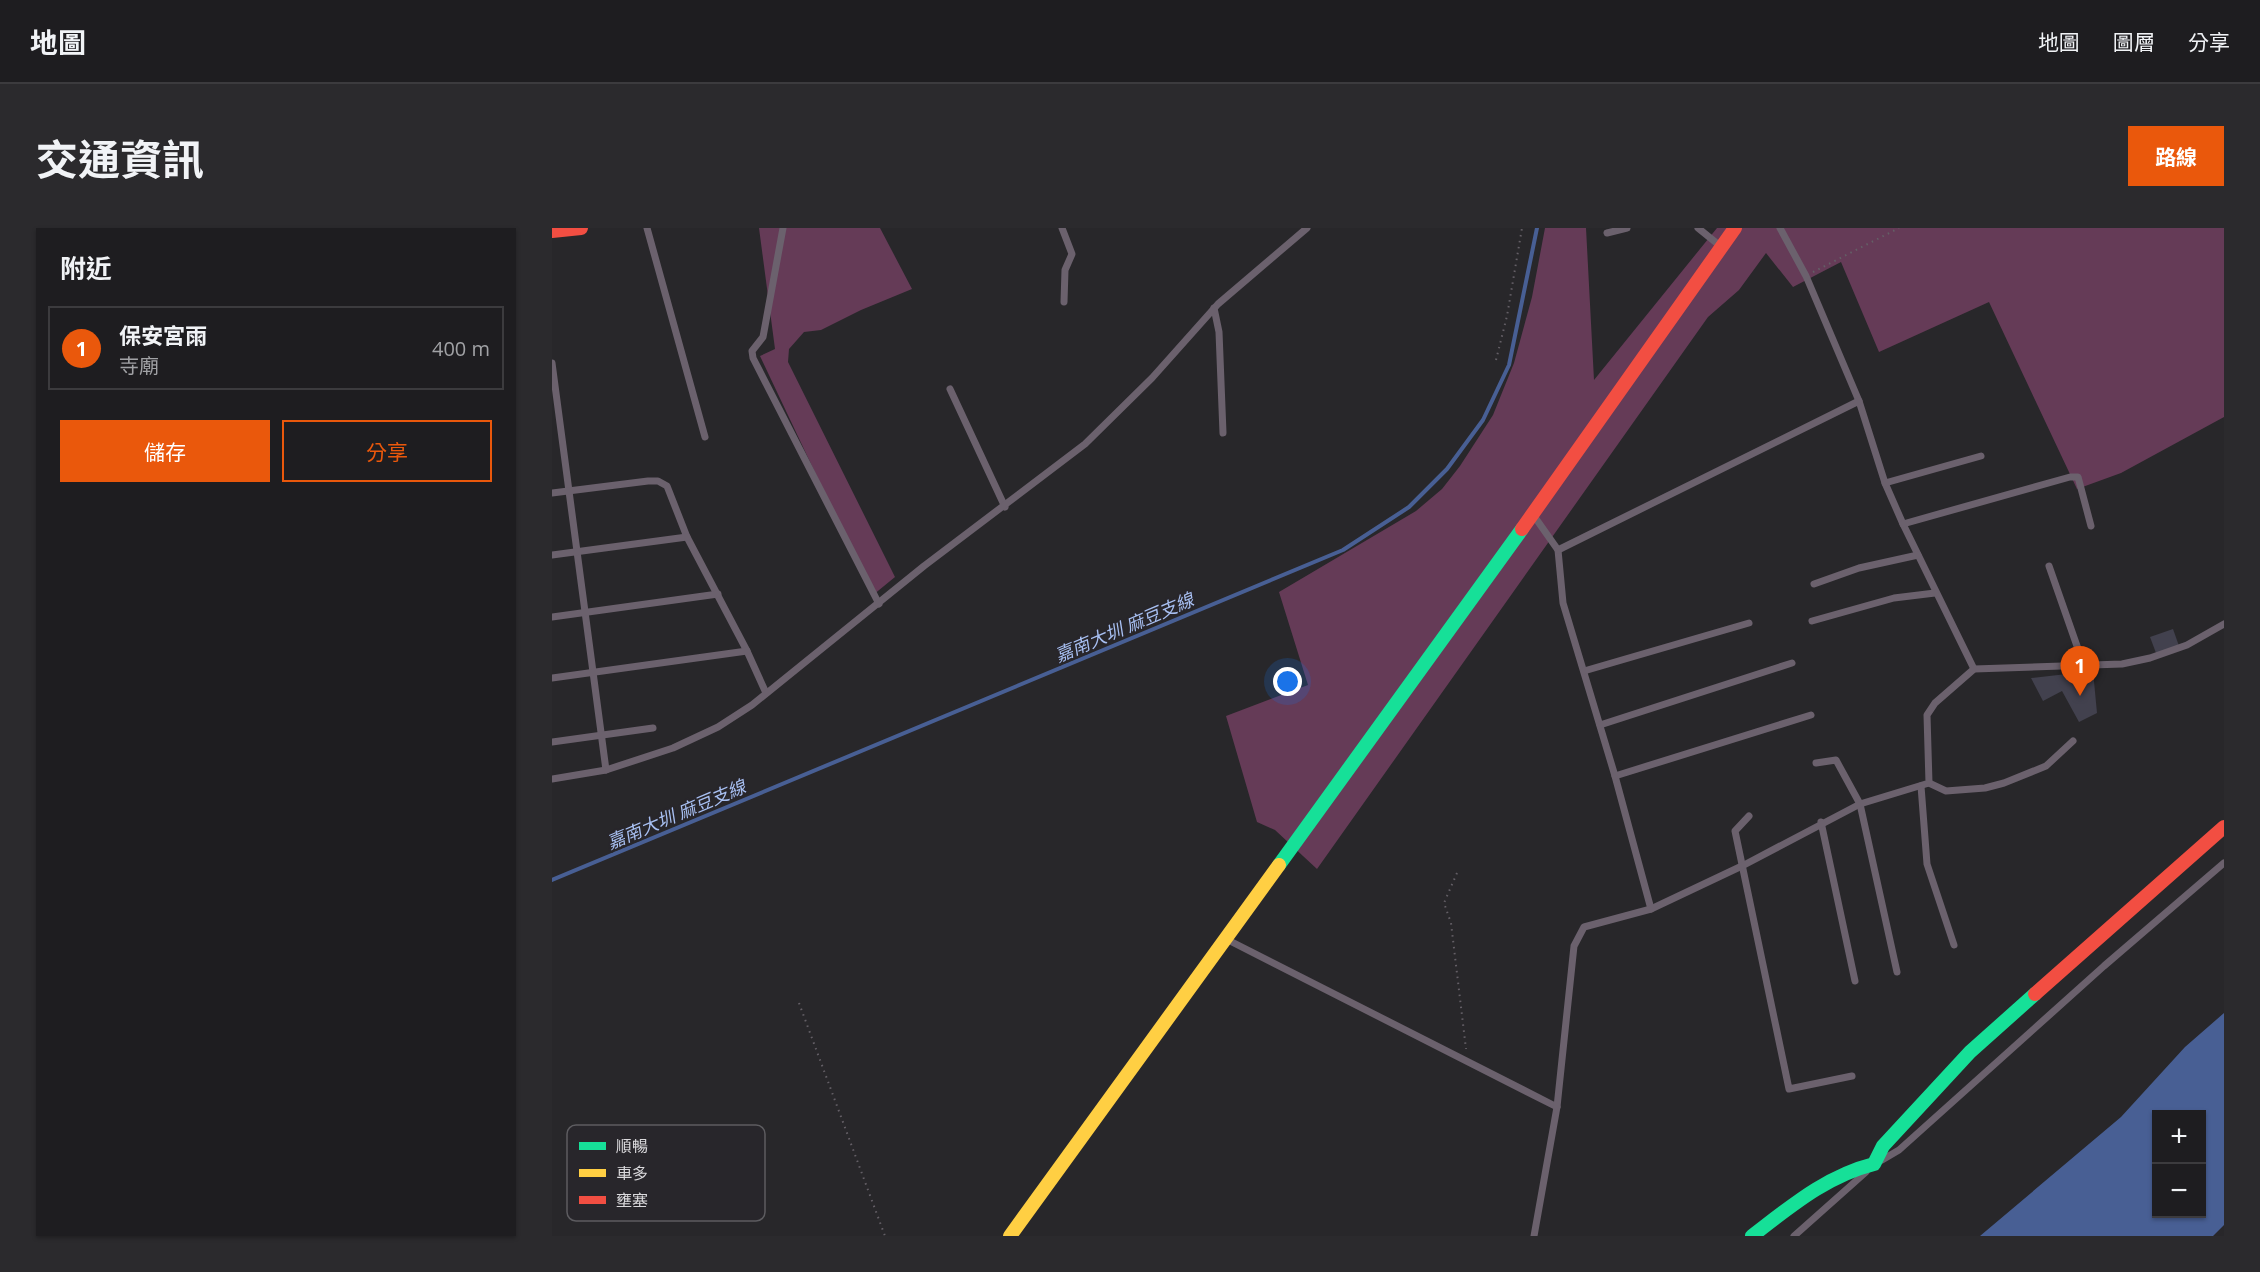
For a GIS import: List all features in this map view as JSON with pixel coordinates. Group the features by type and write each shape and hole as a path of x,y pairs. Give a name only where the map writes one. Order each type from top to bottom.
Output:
{"street":[{"path":"552,231 581,228"},
{"path":"1010,1236 1533,514 1735,228"},
{"path":"1752,1236 1792,1206 1852,1168 1874,1164 1883,1146 1970,1052 2224,828"}],"lane":[{"path":"647,228 705,437"},
{"path":"783,228 763,338 752,351 753,358 879,604"},
{"path":"1062,228 1072,254 1065,270 1064,302"},
{"path":"552,779 606,770 673,747 718,727 766,693 924,566 1005,507 1085,444 1152,378 1214,309 1306,228"},
{"path":"1607,233 1627,228"},
{"path":"1698,228 1722,247"},
{"path":"1780,228 1806,276 1858,401 1885,483 1903,524 1974,669"},
{"path":"1214,309 1219,332 1223,433"},
{"path":"552,363 606,770"},
{"path":"950,389 1005,507"},
{"path":"1558,550 1858,401"},
{"path":"1885,483 1982,456"},
{"path":"1903,524 2070,477 2078,477 2091,526"},
{"path":"552,493 658,481 667,486 687,537 747,651 766,693"},
{"path":"1533,514 1558,550 1563,603 1616,776 1651,909"},
{"path":"552,555 687,537"},
{"path":"1814,584 1859,568 1918,555"},
{"path":"2049,566 2084,666"},
{"path":"1812,621 1894,598 1935,593"},
{"path":"552,617 718,594"},
{"path":"1584,671 1749,623"},
{"path":"1929,783 1926,715 1935,703 1974,669 2122,664 2150,658 2187,645 2224,624"},
{"path":"552,678 747,651"},
{"path":"1600,725 1792,663"},
{"path":"1616,776 1811,715"},
{"path":"552,742 653,728"},
{"path":"1534,1236 1557,1107 1574,946 1584,927 1651,909 1744,865 1821,822 1860,804 1929,783 1946,791 1985,788 2004,783 2046,766 2073,741"},
{"path":"1816,763 1836,760 1860,804 1897,972"},
{"path":"1921,786 1927,864 1954,945"},
{"path":"1749,816 1736,831 1789,1089 1852,1076"},
{"path":"1821,822 1855,981"},
{"path":"1794,1236 1874,1164 1899,1150 2104,966 2224,863"},
{"path":"1226,939 1557,1107"}],"path":[{"path":"1496,360 1507,316 1522,228"},
{"path":"1806,276 1899,228"},
{"path":"1457,873 1444,903 1454,947 1467,1060"},
{"path":"799,1003 885,1236"}],"shaded area":[{"path":"759,228 880,228 912,289 861,310 821,330 804,332 789,349 788,362 895,577 873,595 760,356 775,349"},
{"path":"1545,228 1586,228 1594,380 1717,228 2224,228 2224,417 2121,473 2077,489 1989,302 1879,352 1841,262 1793,287 1766,253 1739,290 1708,317 1317,869 1275,830 1257,822 1226,716 1308,685 1279,592 1416,511 1442,489 1460,466 1493,415 1514,363 1532,297"}],"water":[{"path":"2224,1013 2224,1225 2213,1236 1980,1236 2121,1117 2185,1047"}],"building":[{"path":"2173,629 2179,646 2156,653 2150,637"},
{"path":"2093,671 2097,713 2079,722 2062,691 2043,701 2031,678"}],"waterway":[{"name":"嘉南大圳 麻豆支線","path":"552,880 1343,550 1409,507 1447,469 1483,420 1509,365 1537,228"}],"traffic: fast":[{"path":"1279,865 1522,529"},
{"path":"1752,1236 1824,1184 1874,1164 1883,1146 1970,1052 2035,994"}],"traffic: slow":[{"path":"1010,1236 1279,865"}],"traffic: jam":[{"path":"552,231 581,228"},
{"path":"1522,529 1735,228"},
{"path":"2035,994 2224,827"}],"place":[{"name":"保安宮雨","path":"2080,696"}]}
